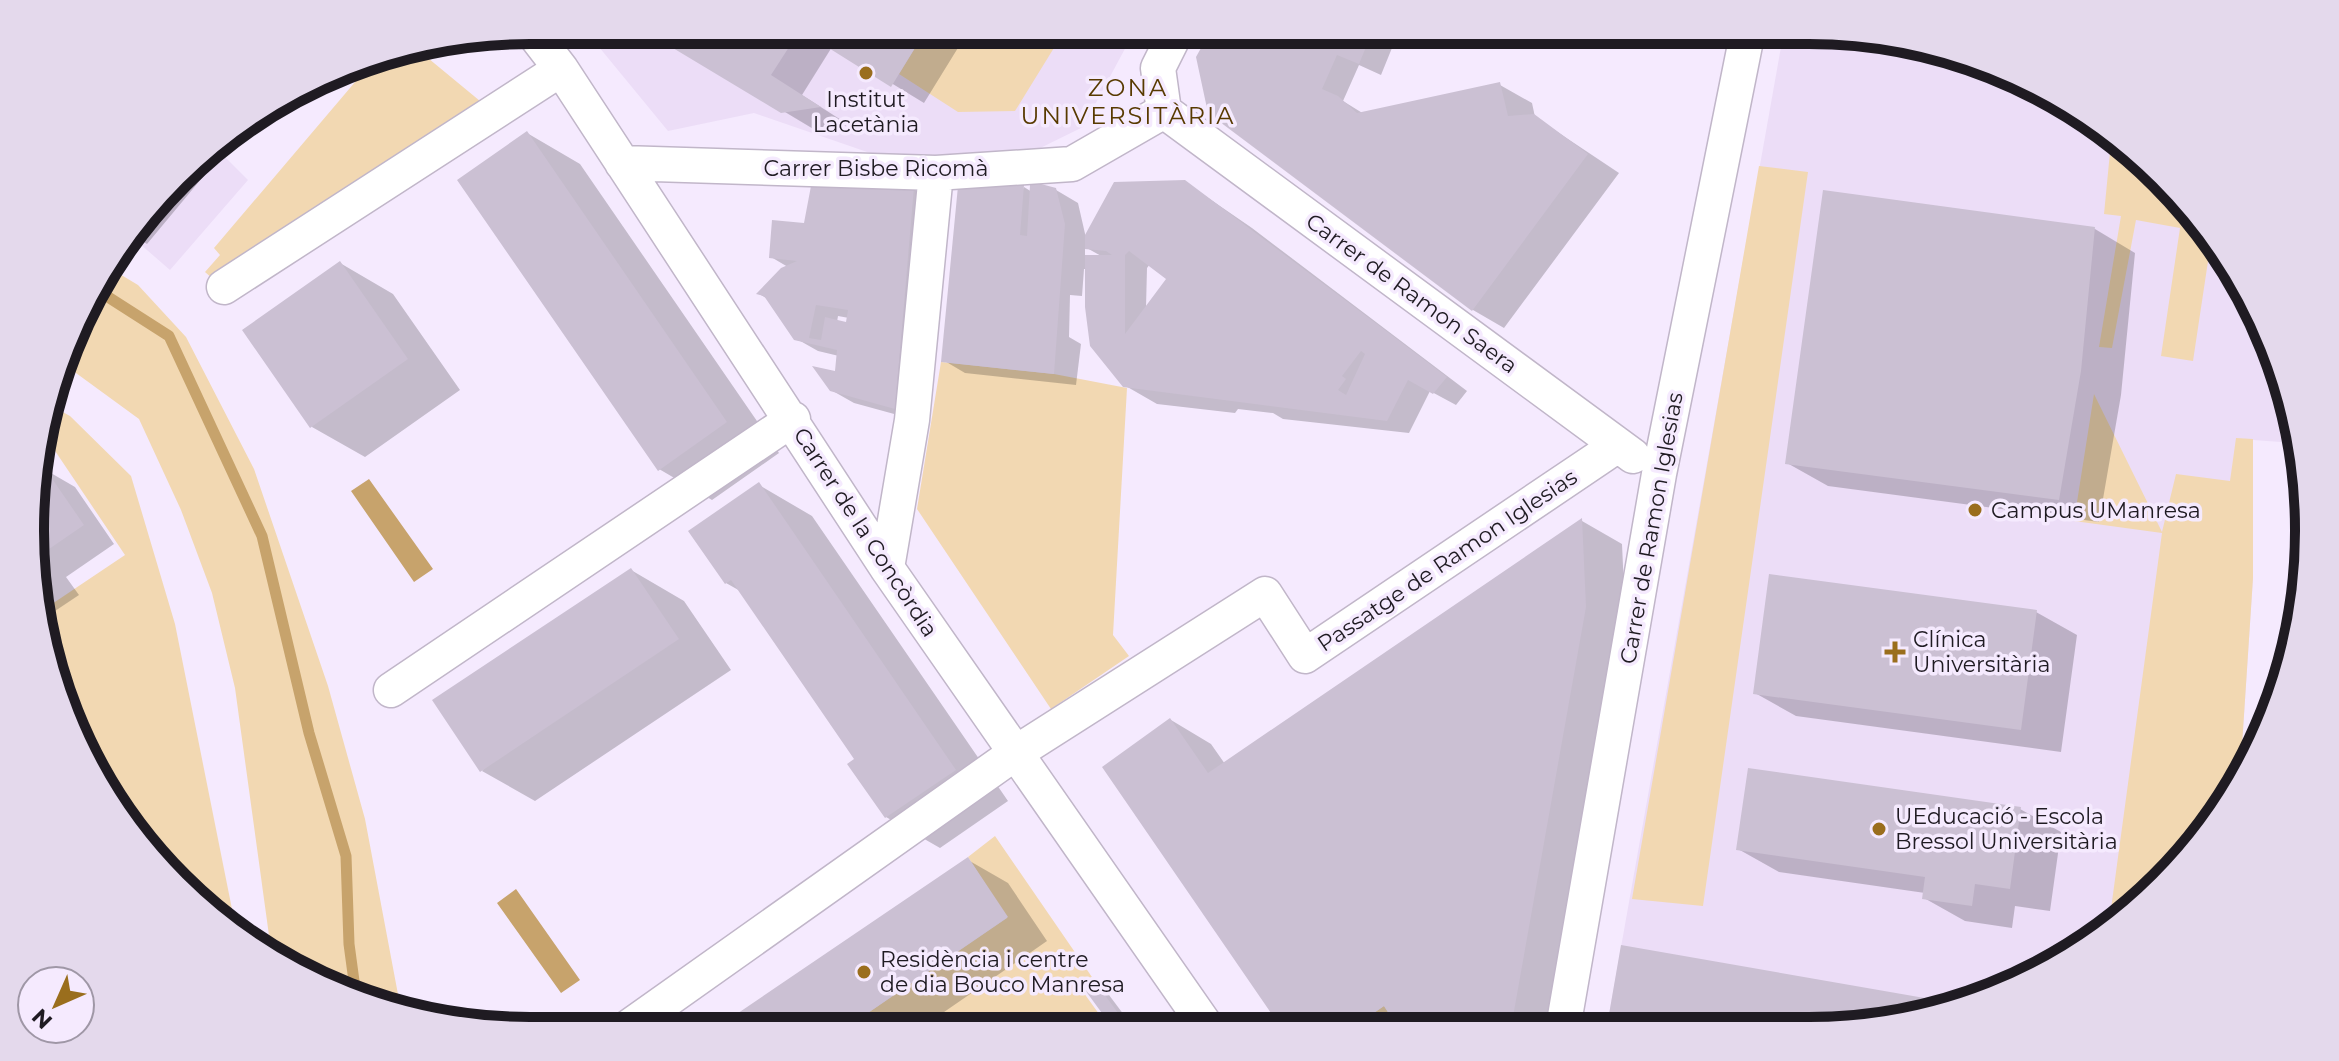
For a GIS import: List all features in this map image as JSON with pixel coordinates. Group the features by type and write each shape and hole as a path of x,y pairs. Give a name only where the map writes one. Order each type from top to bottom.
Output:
{"street":[{"name":"Carrer de la Concòrdia","path":"542,44 793,419 887,568 1200,1017"},
{"path":"1164,111 1158,68 1170,44"},
{"name":"Carrer de Ramon Iglesias","path":"1565,1017 1659,474 1745,44"},
{"path":"224,287 561,69"},
{"name":"Carrer de Ramon Saera","path":"1164,111 1659,474"},
{"name":"Carrer Bisbe Ricomà","path":"622,163 936,173 1072,164 1164,111"},
{"path":"887,568 912,420 936,173"},
{"path":"391,690 793,419"},
{"name":"Passatge de Ramon Iglesias","path":"1014,754 1265,594 1305,656 1618,445"},
{"path":"643,1017 1014,754"}],"shaded area":[{"name":"Institut Lacetània","path":"597,44 1127,44 1083,127 1024,156 873,154 754,113 668,131"},
{"path":"917,44 1056,44 1015,111 958,112 899,74"},
{"name":"Campus UManresa","path":"1782,44 1840,45 1903,53 1995,81 2079,126 2153,186 2213,260 2258,344 2279,410 2281,442 2253,440 2253,578 2242,752 2213,801 2153,875 2079,935 1995,980 1934,1000 1872,1013 1808,1017 1675,1017 1646,1012 1645,1017 1609,1017"},
{"path":"425,56 480,101 213,279 205,272 220,255 214,248 361,75"},
{"path":"2110,149 2153,186 2209,255 2193,361 2161,356 2180,228 2136,220 2112,348 2099,347 2121,216 2104,214"},
{"path":"223,155 248,180 170,270 139,243 186,186"},
{"path":"1759,166 1808,172 1703,906 1632,899"},
{"path":"118,273 138,285 186,337 254,469 328,686 365,819 399,998 344,980 270,941 235,688 212,593 181,510 139,419 72,370 94,315"},
{"path":"941,362 1054,374 1127,388 1113,635 1129,656 1051,709 917,509"},
{"path":"2094,394 2162,532 2176,474 2230,481 2236,438 2253,439 2253,578 2242,752 2194,827 2153,875 2111,911 2162,533 2074,521"},
{"path":"60,410 70,416 131,476 175,624 233,915 186,875 126,801 94,746 70,687 50,605 125,555 51,446"},
{"path":"369,479 433,569 414,582 351,491"},
{"path":"995,836 1094,980 1081,989 1101,1017 862,1017 1007,918 968,857"},
{"path":"516,889 580,980 561,993 497,903"},
{"path":"1384,1006 1391,1017 1368,1017"},
{"path":"1645,1012 1675,1017 1644,1017"}],"building":[{"path":"666,44 791,44 771,75 821,107 781,113"},
{"path":"822,44 917,44 891,87"},
{"path":"1203,44 1367,44 1359,64 1337,55 1322,89 1338,96 1357,113 1500,82 1508,116 1534,114 1588,154 1472,311 1208,113 1196,57"},
{"path":"527,131 727,422 658,471 457,180"},
{"path":"1185,180 1447,377 1433,394 1408,380 1387,421 1123,387 1090,346 1085,307 1085,255 1112,255 1106,251 1085,249 1085,235 1114,182","holes":["1129,251 1166,279 1125,334 1125,255","1361,351 1365,354 1346,395 1338,390 1346,379 1342,376"]},
{"path":"1024,185 1020,235 1027,236 1030,185 1056,188 1065,224 1054,374 941,362 958,186"},
{"path":"811,186 914,187 895,409 830,391 812,366 835,371 837,350 794,340 764,296 756,294 781,268 797,261 769,258 772,220 804,223","holes":["816,305 848,310 846,322 825,317 821,340 809,338"]},
{"path":"1823,190 2095,227 2081,371 2059,500 1785,464"},
{"path":"340,261 408,359 310,428 242,330"},
{"path":"48,472 84,525 45,552"},
{"path":"759,482 956,770 885,818 847,764 854,759 731,580 725,584 688,531"},
{"path":"1582,518 1586,607 1513,1017 1391,1017 1384,1006 1368,1017 1274,1017 1102,767 1170,718 1208,773"},
{"path":"631,568 679,639 480,772 432,700"},
{"name":"Clínica Universitària","path":"1769,574 2037,610 2021,730 1753,694"},
{"name":"UEducació - Escola Bressol Universitària","path":"1748,768 2021,807 2010,889 1975,884 1972,906 1922,899 1925,877 1736,850"},
{"name":"Residència i centre de dia Bouco Manresa","path":"968,857 1008,917 862,1017 732,1017"},
{"path":"1621,945 1935,1000 1903,1008 1840,1016 1675,1017 1645,1012 1644,1017 1609,1017"},
{"path":"1096,983 1118,1013 1105,1017 1085,990"}],"waterway":[{"path":"105,295 169,336 262,536 309,733 346,856 349,944 354,984"}],"place":[{"name":"Institut Lacetània","path":"866,73"},
{"name":"Campus UManresa","path":"1975,510"},
{"name":"Clínica Universitària","path":"1895,652"},
{"name":"UEducació - Escola Bressol Universitària","path":"1879,829"},
{"name":"Residència i centre de dia Bouco Manresa","path":"864,972"}],"district":[{"name":"ZONA UNIVERSITÀRIA","path":"1128,102"}]}
